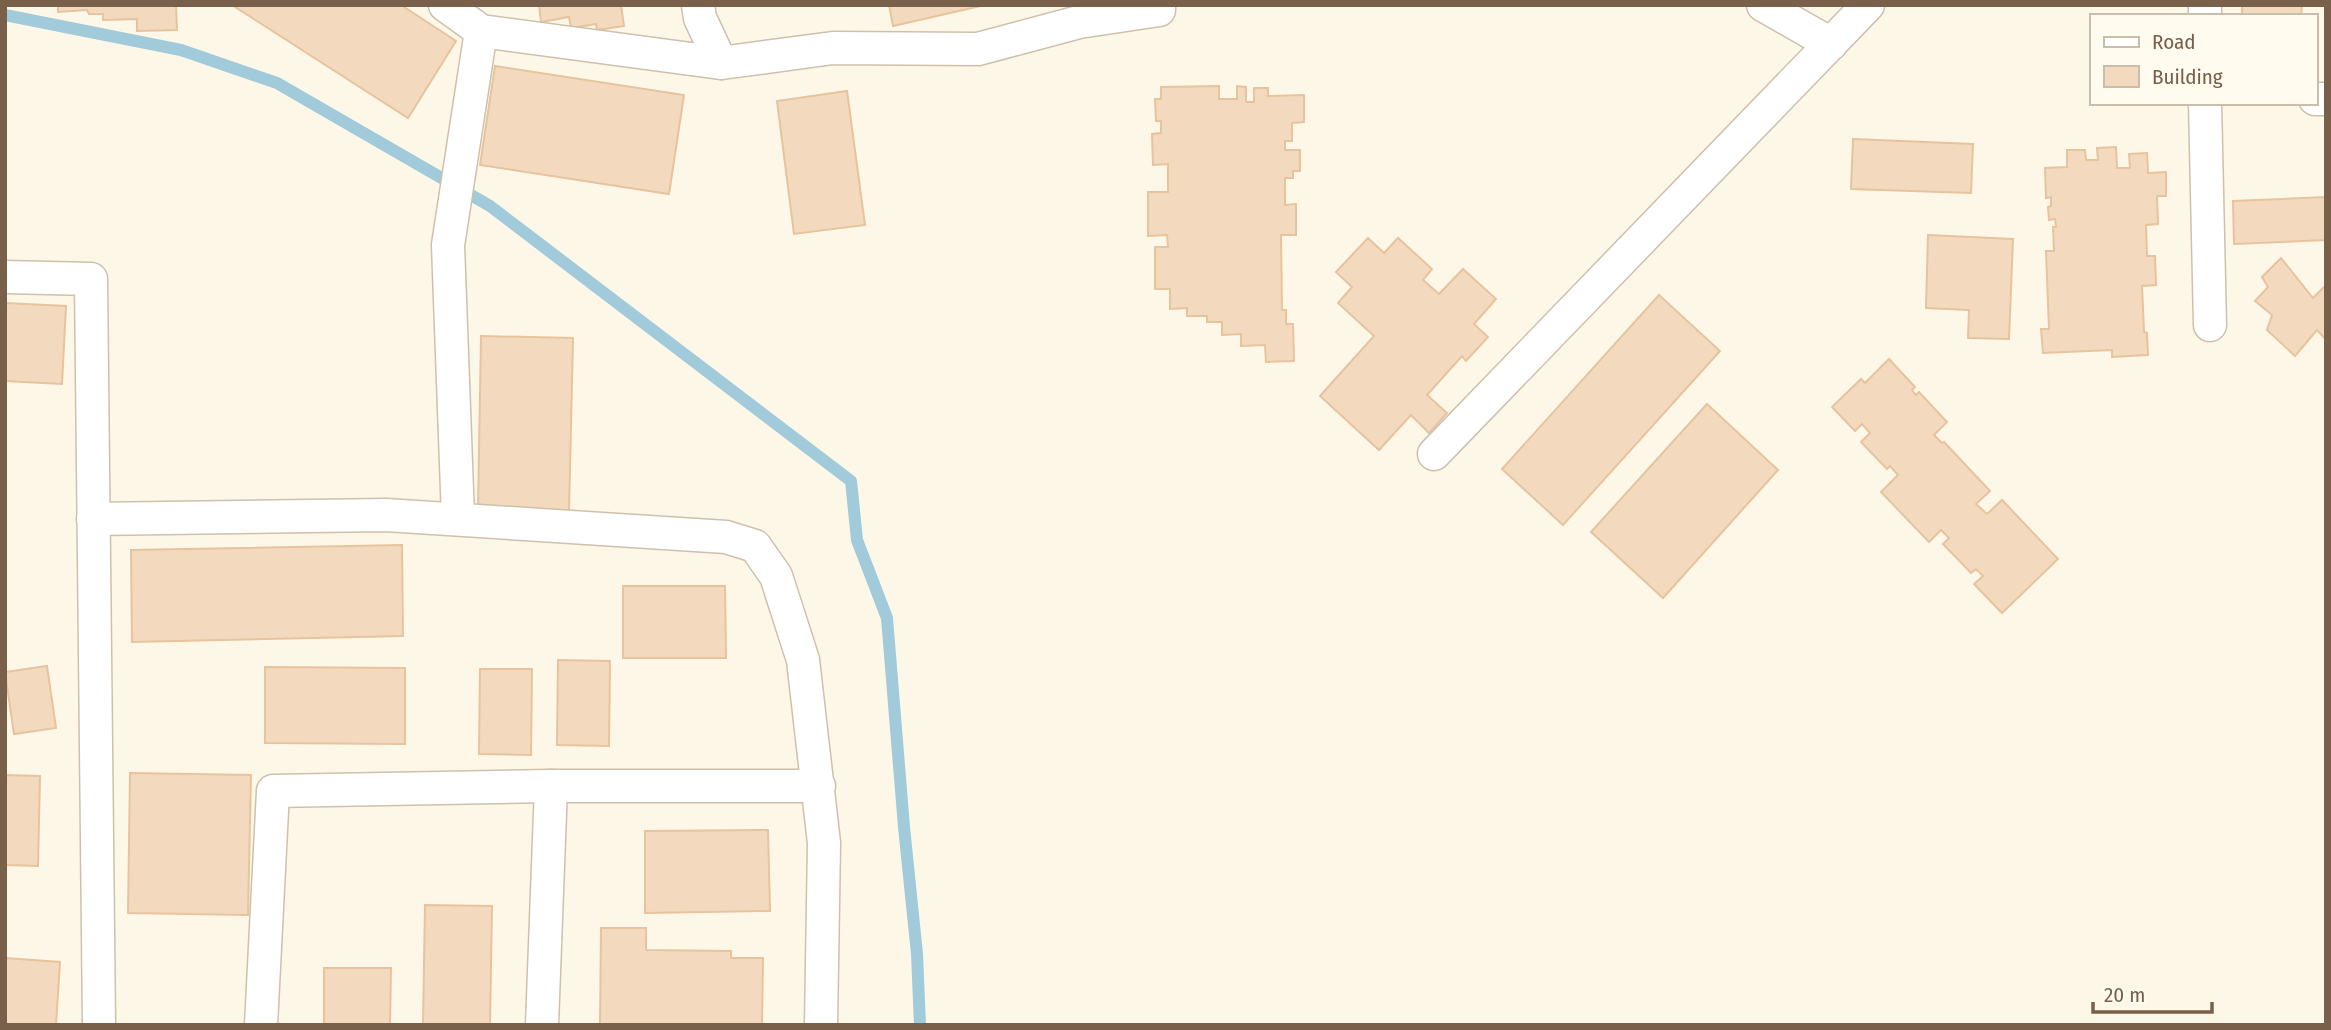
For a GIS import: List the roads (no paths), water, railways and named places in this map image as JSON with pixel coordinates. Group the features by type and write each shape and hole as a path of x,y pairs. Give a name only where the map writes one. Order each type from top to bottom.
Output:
{"street":[{"path":"445,5 481,31 721,62 834,48 978,49 1079,22 1159,10 1159,5"},
{"path":"698,5 700,18 721,62"},
{"path":"1763,5 1831,44"},
{"path":"1434,454 1868,5"},
{"path":"458,518 448,245 481,31"},
{"path":"2205,105 2210,325"},
{"path":"5,277 91,279 99,1025"},
{"path":"93,519 386,515 458,518 726,537 755,547 776,576 803,660 824,843 821,1025"},
{"path":"261,1025 273,791 551,786 819,786"},
{"path":"542,1025 551,786"}],"waterway":[{"path":"5,15 181,50 277,83 490,206 851,481 857,540 887,618 917,954 920,1025"}]}
